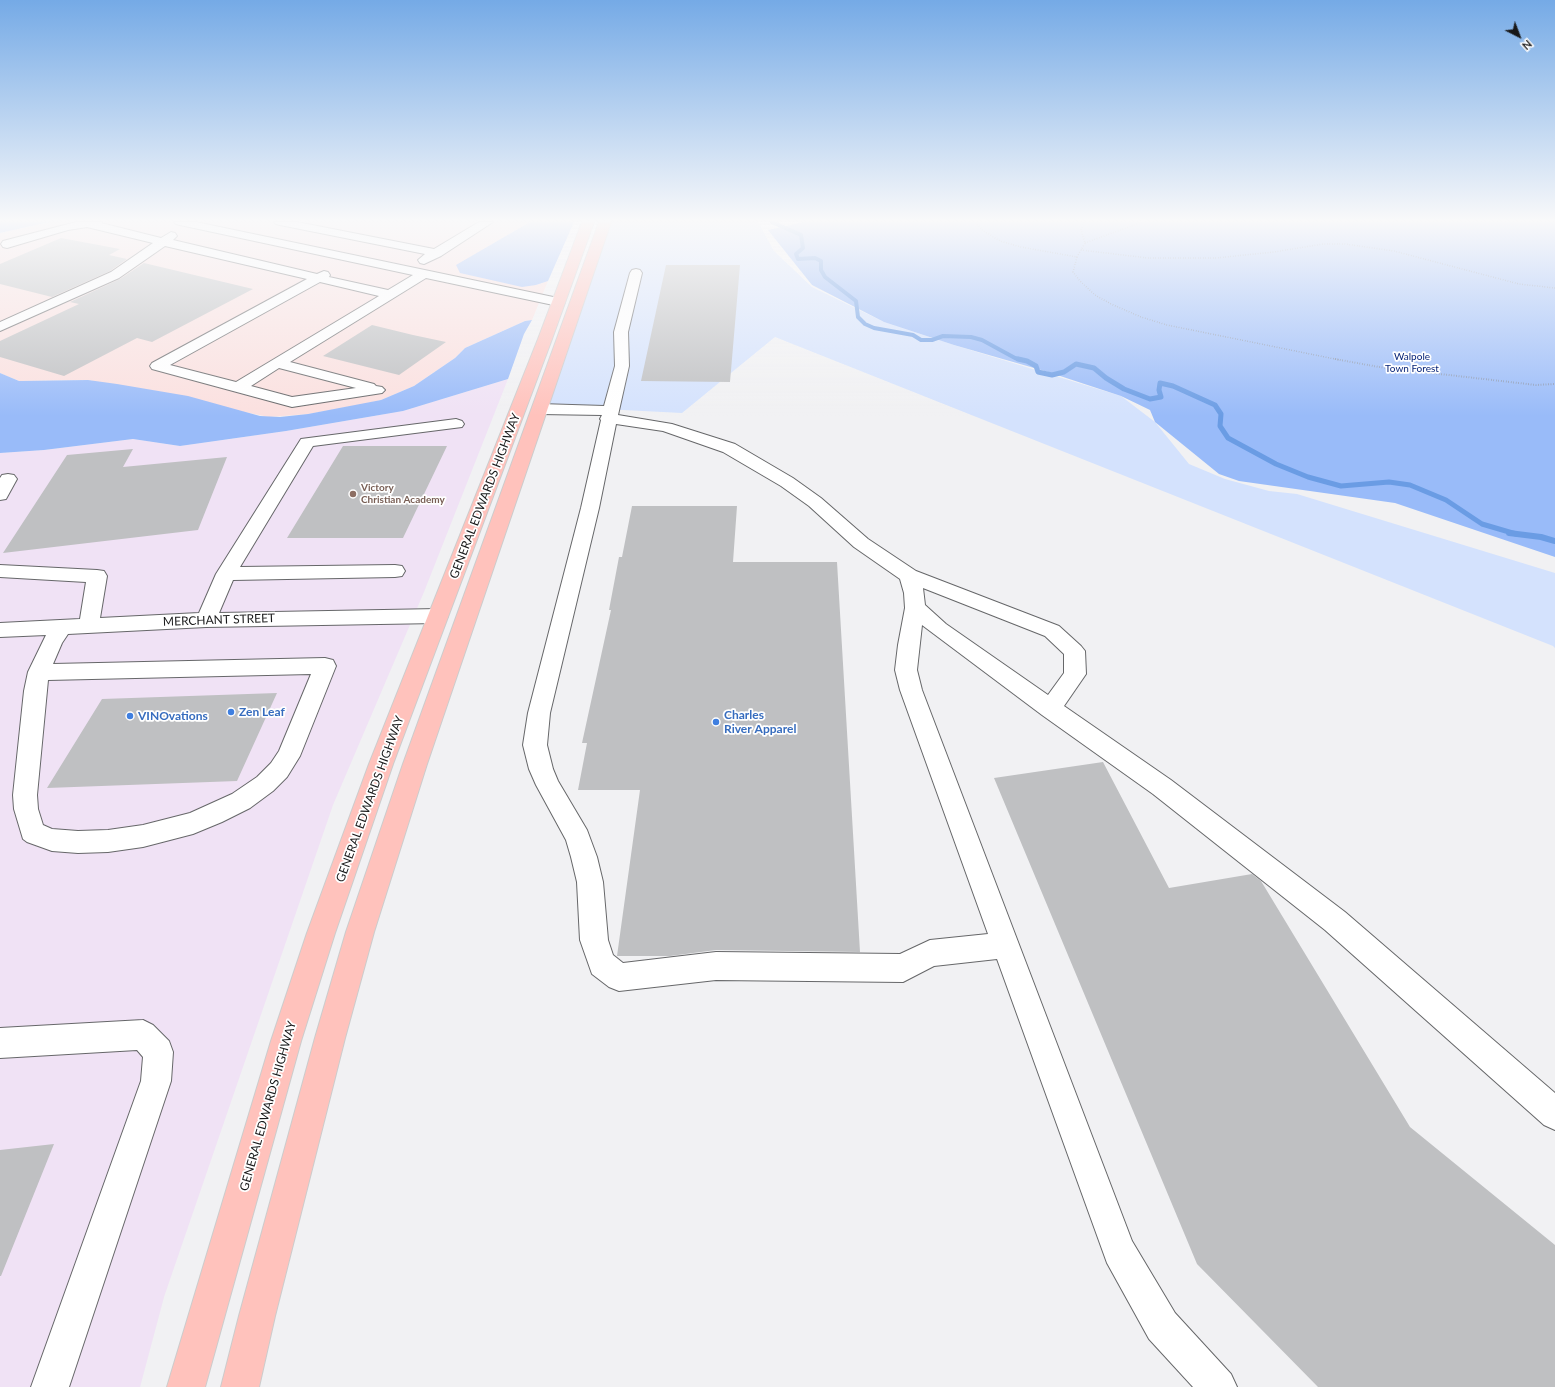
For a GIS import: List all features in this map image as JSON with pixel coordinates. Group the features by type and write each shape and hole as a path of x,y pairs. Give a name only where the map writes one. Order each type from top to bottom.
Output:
{"main road":[{"name":"GENERAL EDWARDS HIGHWAY","path":"186,1387 284,1048 321,933 381,764 564,287"},
{"name":"GENERAL EDWARDS HIGHWAY","path":"240,1387 257,1316 330,1038 360,932 415,764 582,287"}],"street":[{"path":"0,327 89,287"},
{"path":"277,363 377,390 292,402 157,366 303,287"},
{"path":"356,287 391,295"},
{"path":"238,387 404,287"},
{"path":"485,287 558,302"},
{"path":"633,287 621,332 622,366 590,508 539,713 536,745 541,770 578,838 584,856 590,882 594,940 602,964 619,977 716,966 903,968 930,953 1006,945"},
{"path":"540,409 610,415 631,421 666,427 729,448 787,482 816,502 861,543 909,576 1052,631 1074,651 1075,674 1050,709"},
{"path":"206,620 226,574 307,442 456,424"},
{"path":"0,495 8,479"},
{"path":"0,570 97,576 89,625"},
{"path":"226,574 395,571"},
{"path":"909,576 914,592 915,608 908,644 906,670 911,690 1119,1251 1162,1326 1218,1387"},
{"path":"915,608 939,629 1162,787 1335,921 1555,1114"},
{"name":"MERCHANT STREET","path":"0,630 206,620 438,616"},
{"path":"39,672 325,666 288,756 265,784 241,801 193,823 143,836 108,841 78,842 52,840 36,834 30,827 25,795 39,672 52,643 62,626"},
{"path":"0,1043 143,1035 158,1052 156,1081 50,1387"}],"path":[{"path":"1087,287 1096,295 1111,304 1141,317 1167,325 1379,367 1536,385 1555,384"},
{"path":"1544,287 1555,288"}],"shaded area":[{"path":"0,287 546,287 532,320 525,321 465,348 455,358 414,386 381,400 308,414 269,417 88,380 19,381 0,373"},
{"path":"588,287 812,287 884,322 1121,396 1155,422 1189,464 1225,479 1269,491 1297,494 1555,573 1555,648 775,337 682,413 545,406"},
{"path":"508,379 424,592 333,805 164,1297 140,1387 0,1387 0,453 44,450 133,439 180,446 286,431 403,411"}],"green space":[{"name":"Walpole Town Forest","path":"815,287 1555,287 1555,557 1395,503 1239,481 1219,474 1155,422 1150,410 1121,396 884,322"},
{"path":"532,320 524,334 508,379 403,411 286,431 180,446 133,439 44,450 0,453 0,373 19,381 88,380 117,384 188,396 260,416 280,417 308,414 381,400 414,386 455,358 465,348 525,321"}],"building":[{"path":"11,287 75,287 52,297"},
{"path":"103,287 243,287 253,289 152,342 137,338 64,376 0,357 0,341 79,304 70,302"},
{"path":"661,287 738,287 730,382 641,381"},
{"path":"372,325 446,342 399,375 323,356"},
{"path":"343,446 447,446 403,538 287,538"},
{"path":"133,449 123,467 227,457 198,530 3,553 67,455"},
{"name":"Charles River Apparel","path":"632,506 737,506 733,562 837,562 860,952 716,950 670,956 617,956 640,790 578,790 587,743 582,743 611,610 609,610 619,557 622,557"},
{"path":"277,693 237,781 47,788 102,699"},
{"path":"1103,762 1169,888 1252,874 1261,881 1410,1127 1555,1245 1555,1387 1318,1387 1197,1264 994,778"},
{"path":"54,1144 1,1276 0,1276 0,1150"}],"waterway":[{"path":"838,287 856,301 858,317 865,324 874,328 913,335 921,340 932,340 943,336 971,337 982,340 1020,360"},
{"path":"1020,360 1036,366 1038,372 1052,375 1064,372 1076,364 1094,368 1106,378 1124,389 1150,399 1161,397 1159,390 1160,383 1173,386 1215,405 1221,414 1220,426 1228,438 1276,464 1308,477 1341,486 1389,482 1410,485 1446,500 1482,524 1515,534"},
{"path":"1509,533 1515,534"},
{"path":"1515,534 1541,537 1555,541"}],"place":[{"name":"Victory Christian Academy","path":"353,494"},
{"name":"Zen Leaf","path":"231,712"},
{"name":"VINOvations","path":"130,716"},
{"name":"Charles River Apparel","path":"716,722"}]}
